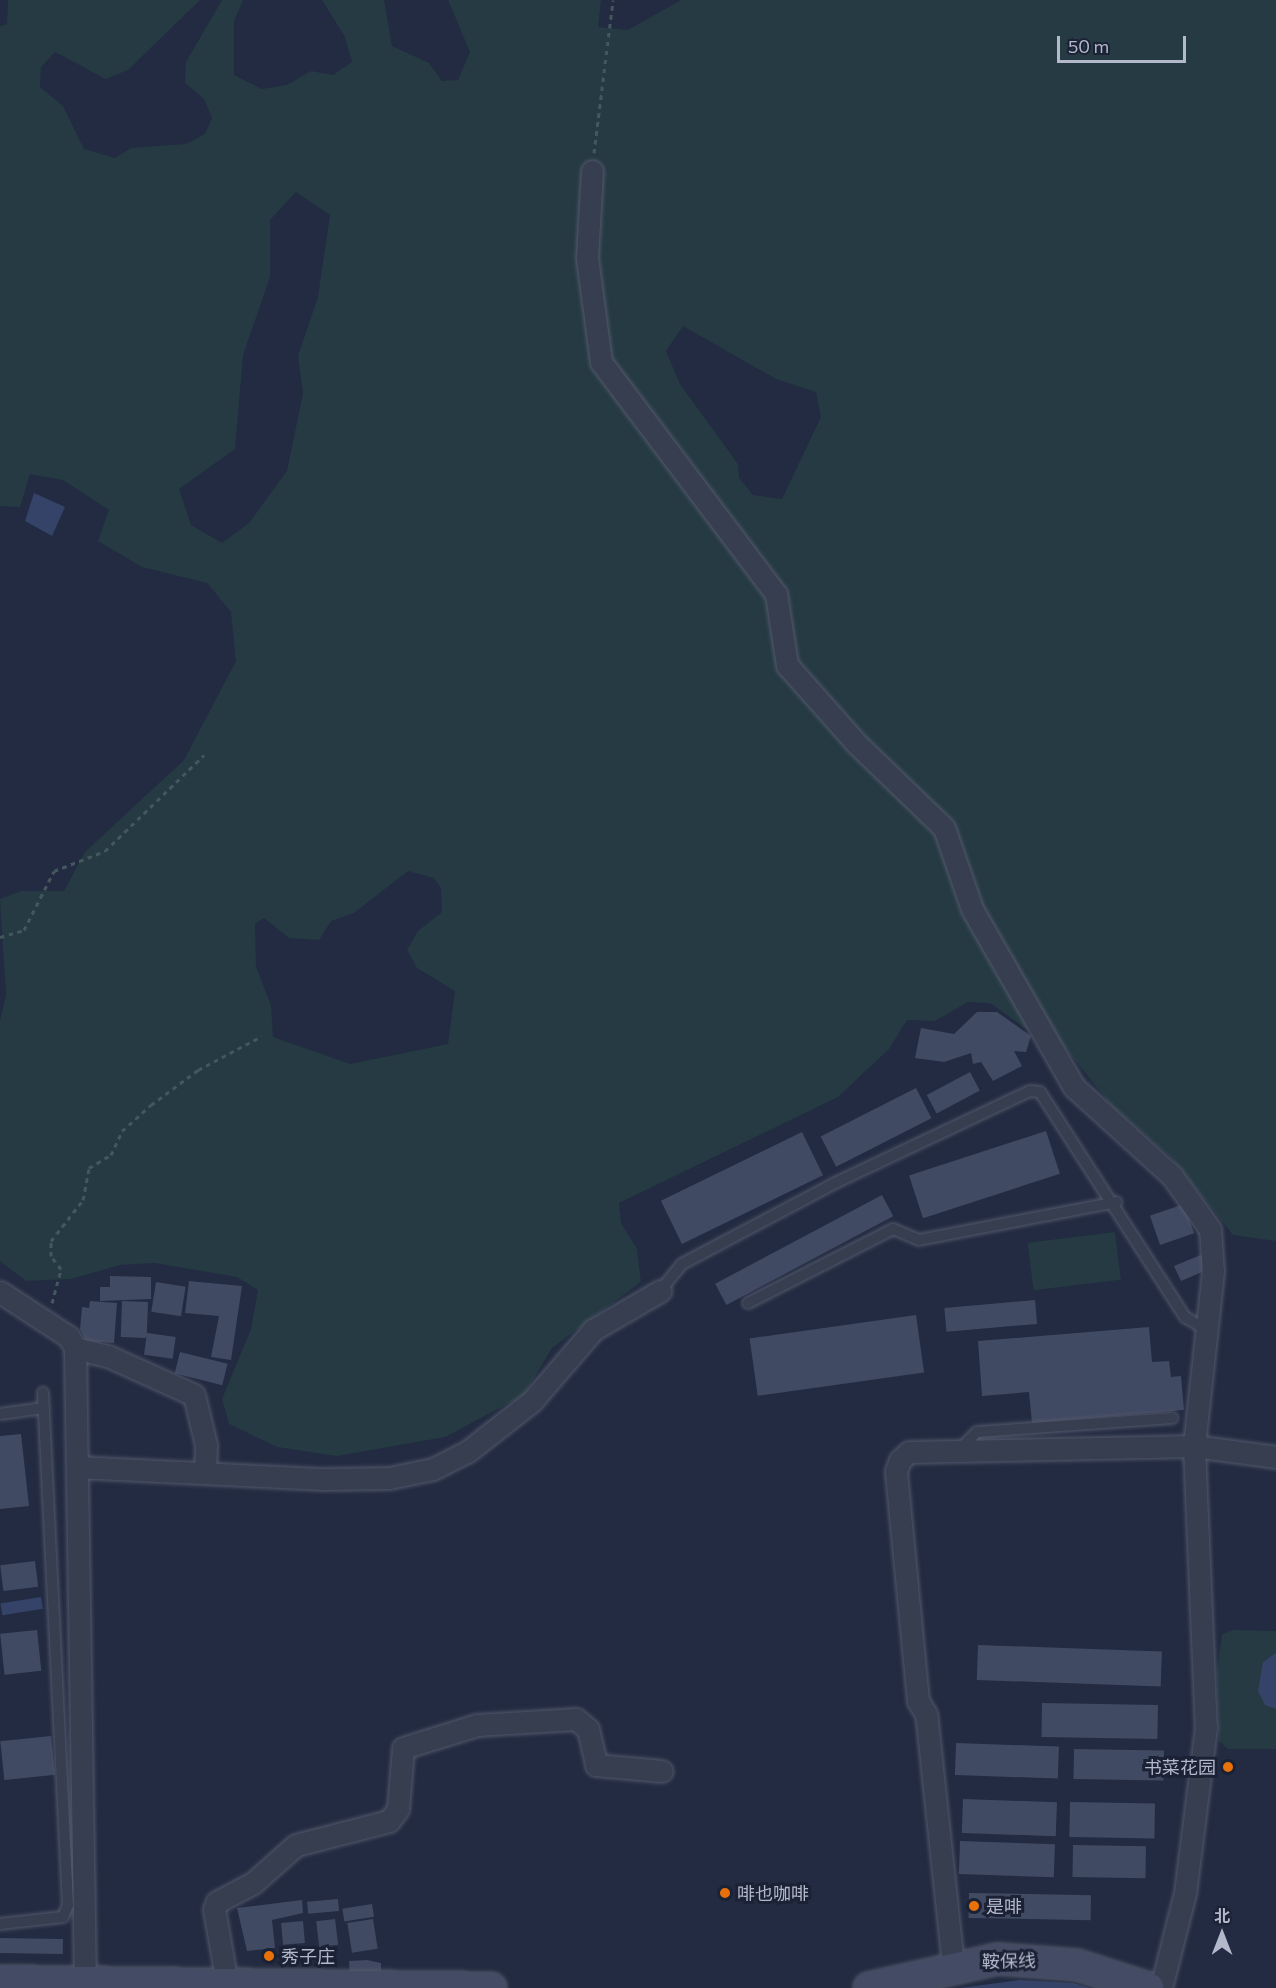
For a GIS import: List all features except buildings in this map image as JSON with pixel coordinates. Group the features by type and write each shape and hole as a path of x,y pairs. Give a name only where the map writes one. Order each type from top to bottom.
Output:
{"main road":[{"name":"鞍保线","path":"869,1988 953,1965 1032,1959 1077,1965 1148,1988"},
{"path":"0,1981 491,1988"}],"street":[{"path":"592,171 587,258 601,362 776,594 787,664 856,744 944,828 972,909 1074,1087 1172,1176 1210,1229 1213,1271 1203,1328 1194,1446 1206,1727 1185,1893 1161,1988"},
{"path":"77,1467 325,1479 390,1478 433,1469 467,1452 532,1401 593,1330 660,1291"},
{"path":"0,1292 69,1337 75,1348 85,1982"},
{"path":"75,1348 108,1356 194,1395 206,1445 205,1472"},
{"path":"953,1965 896,1470 909,1452 957,1453 1194,1446 1276,1457"},
{"path":"227,1983 214,1909 217,1902 253,1883 296,1845 389,1821 398,1809 403,1748 477,1725 576,1719 588,1729 596,1765 662,1771"}],"lane":[{"path":"660,1291 682,1264 875,1163 1030,1091 1050,1100 1116,1202 1185,1317 1203,1328"},
{"path":"748,1303 893,1229 919,1240 1116,1202"},
{"path":"0,1924 63,1917 68,1905 43,1393"},
{"path":"0,1414 44,1408"},
{"path":"957,1453 977,1432 1173,1418"}],"path":[{"path":"592,171 613,0"},
{"path":"0,937 24,930 54,871 105,852 204,755"},
{"path":"49,1325 61,1269 51,1256 51,1241 83,1200 89,1168 111,1155 122,1131 151,1105 198,1070 262,1036"}],"shaded area":[{"path":"8,0 200,0 128,70 106,79 55,52 41,67 40,87 63,106 84,149 115,158 131,148 186,144 205,134 212,118 204,99 185,83 186,62 222,0 243,0 234,21 234,75 262,89 287,85 311,71 333,75 352,62 345,37 322,0 384,0 392,46 429,63 442,81 458,80 470,52 448,0 601,0 598,27 628,30 681,0 1276,0 1276,1241 1233,1235 1171,1157 1111,1105 1054,1034 1025,1028 990,1003 968,1002 935,1021 907,1020 889,1049 838,1097 619,1203 621,1223 637,1249 641,1282 552,1348 524,1395 445,1437 337,1456 277,1447 229,1424 222,1399 251,1329 258,1290 237,1277 155,1263 120,1265 71,1279 26,1281 0,1261 0,1021 6,995 0,899 21,891 64,891 85,852 184,760 236,661 231,612 207,583 142,567 98,541 109,510 63,480 30,474 20,507 0,506 0,26 7,24","holes":["296,192 330,215 318,297 298,356 303,393 287,471 249,523 222,543 191,525 179,489 235,449 243,355 270,277 270,220","683,326 776,379 816,392 821,417 782,499 753,495 739,478 738,464 680,384 666,351","408,871 434,878 441,888 442,912 418,931 407,950 417,968 455,991 448,1044 350,1064 273,1037 271,1005 256,967 255,924 264,918 289,938 319,940 331,921 354,913"]},
{"path":"1115,1232 1121,1280 1034,1290 1028,1243"},
{"path":"1233,1630 1276,1631 1276,1749 1228,1749 1219,1741 1217,1671 1222,1634"}],"water":[{"path":"34,493 65,507 52,536 25,521"},
{"path":"41,1597 43,1609 2,1615 1,1603"},
{"path":"1276,1653 1276,1709 1265,1705 1258,1691 1263,1662"},
{"path":"1019,1980 1073,1983 1090,1988 960,1988"}],"place":[{"name":"书菜花园","path":"1228,1767"},
{"name":"啡也咖啡","path":"725,1893"},
{"name":"是啡","path":"974,1906"},
{"name":"秀子庄","path":"269,1956"}]}
